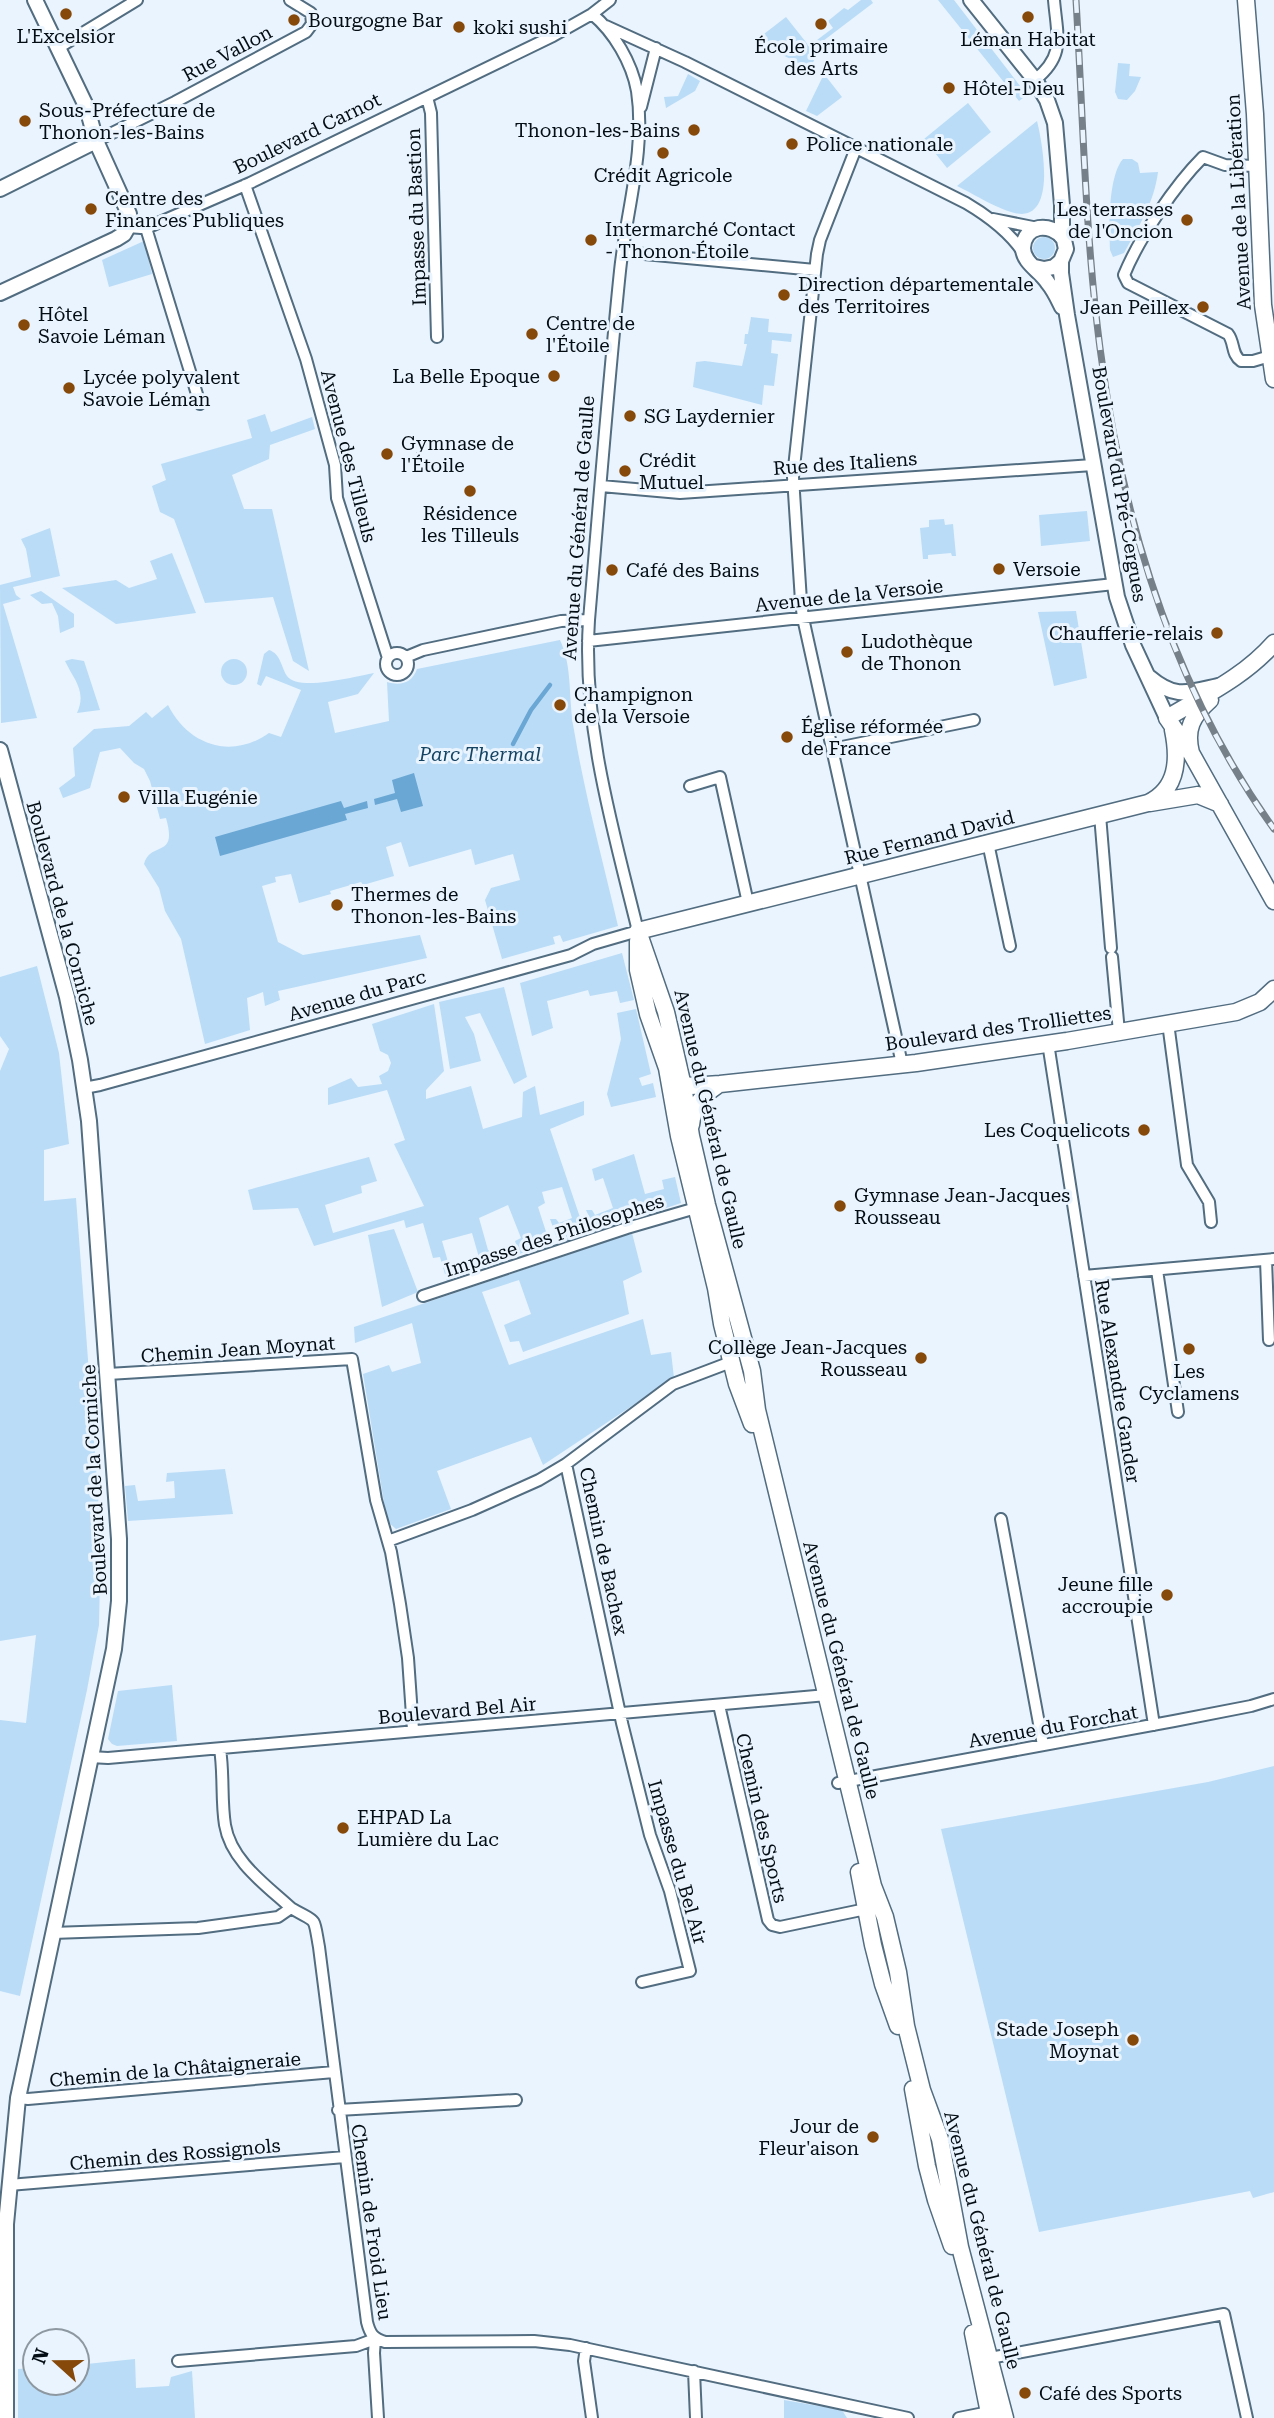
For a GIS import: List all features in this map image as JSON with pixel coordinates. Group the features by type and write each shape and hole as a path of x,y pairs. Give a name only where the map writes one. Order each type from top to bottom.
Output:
{"main road":[{"name":"Avenue de la Libération","path":"1245,0 1257,166 1263,305 1274,379"},
{"path":"1148,803 1165,791 1175,773 1176,748 1170,724 1255,663 1274,643"},
{"path":"1191,753 1188,736 1194,716 1227,684"},
{"name":"Boulevard du Pré-Cergues","path":"1170,724 1191,753 1274,901"},
{"path":"1148,803 1198,796 1220,804"},
{"name":"Rue Fernand David","path":"638,931 1148,803"},
{"name":"Avenue du Général de Gaulle","path":"638,931 666,1012 676,1083 679,1136 731,1362 753,1427 822,1695"},
{"name":"Avenue du Général de Gaulle","path":"638,931 638,970 648,1014 676,1083 743,1332 756,1405 843,1782 889,1935 918,2074 943,2152 960,2247 990,2358 997,2414"},
{"name":"Boulevard des Trolliettes","path":"676,1083 720,1084 902,1064 1048,1044 1242,1010 1260,1002 1274,989"},
{"path":"648,1014 654,1007 660,1007 666,1012"},
{"path":"691,1136 692,1115 696,1105 704,1095 720,1084"},
{"path":"725,1336 743,1332"},
{"path":"731,1362 749,1358"},
{"name":"Avenue du Général de Gaulle","path":"843,1782 878,1966 896,2018 909,2070 931,2182 952,2248 977,2349 997,2414"},
{"path":"872,1939 889,1935"},
{"path":"878,1966 896,1962"},
{"path":"925,2157 943,2152"},
{"path":"931,2182 949,2178"}],"street":[{"path":"0,293 117,239 128,227 130,218 96,141 91,117 35,0"},
{"path":"58,48 137,0"},
{"name":"Rue Vallon","path":"0,189 175,102 306,32 312,17 307,9 290,0"},
{"name":"Boulevard Carnot","path":"128,227 145,228 245,185 592,14 610,0"},
{"path":"604,25 656,48 936,187 991,218 1035,267 1047,269 1061,261 1066,249 1055,124 1047,100 1035,80 971,0"},
{"path":"1035,80 1049,68 1056,52 1054,0"},
{"path":"592,14 604,25 624,55 633,75 638,121"},
{"path":"638,121 656,48"},
{"name":"Impasse du Bastion","path":"427,97 431,113 437,338"},
{"name":"Avenue du Général de Gaulle","path":"638,121 636,166 623,252 588,641 588,690 596,750 638,931"},
{"path":"856,148 820,240 793,484 803,618 902,1064"},
{"path":"1257,166 1225,165 1203,157 1185,177 1145,235 1124,278 1128,283 1228,334 1233,343 1234,354 1241,360 1253,361 1272,355"},
{"name":"Avenue des Tilleuls","path":"245,185 306,359 335,465 335,493 388,658"},
{"path":"1024,254 1027,235 1049,218 1060,187"},
{"path":"991,218 1054,229 1063,237"},
{"path":"145,228 200,404"},
{"path":"623,252 815,270"},
{"name":"Boulevard du Pré-Cergues","path":"1061,261 1067,315 1114,584 1129,634 1170,724"},
{"name":"Boulevard du Pré-Cergues","path":"1035,267 1049,283 1067,315"},
{"name":"Rue des Italiens","path":"601,486 680,493 1093,465"},
{"name":"Avenue de la Versoie","path":"588,641 1114,584"},
{"path":"406,657 407,669 403,673 397,675 388,669 388,658 398,653 406,657 424,650 561,621 589,620"},
{"path":"1146,674 1160,686 1177,693 1227,684"},
{"path":"832,749 974,720"},
{"name":"Boulevard de la Corniche","path":"0,750 62,978 84,1088 93,1156 119,1539 119,1601 114,1649 18,2098 9,2185 5,2264 6,2418"},
{"path":"690,786 720,777 748,903"},
{"path":"1100,815 1119,1032"},
{"path":"988,843 1010,946"},
{"name":"Avenue du Parc","path":"84,1088 100,1086 570,955 593,944 638,931"},
{"path":"1168,1023 1186,1165 1209,1202 1211,1222"},
{"name":"Rue Alexandre Gander","path":"1048,1044 1154,1725"},
{"name":"Impasse des Philosophes","path":"423,1296 604,1235 696,1208"},
{"path":"1084,1276 1270,1259 1269,1340"},
{"path":"1157,1270 1178,1412"},
{"name":"Chemin Jean Moynat","path":"108,1374 352,1359 376,1500 388,1541 406,1641 413,1731"},
{"name":"Chemin de Bachex","path":"621,1713 594,1603 566,1464 673,1384 731,1362"},
{"path":"388,1541 472,1510 539,1480 566,1464"},
{"path":"1001,1519 1044,1745"},
{"name":"Boulevard Bel Air","path":"90,1757 108,1758 220,1749 822,1695"},
{"name":"Avenue du Forchat","path":"843,1782 1154,1725 1274,1699"},
{"name":"Chemin des Sports","path":"719,1705 768,1920 772,1925 780,1927 866,1909"},
{"name":"Impasse du Bel Air","path":"621,1713 650,1835 670,1891 690,1971 642,1982"},
{"path":"52,1933 198,1928 278,1917 291,1908 244,1864 229,1839 223,1808 220,1749"},
{"name":"Chemin de Froid Lieu","path":"291,1908 311,1917 315,1923 367,2322 375,2339 385,2342 534,2341 586,2348 908,2418"},
{"name":"Chemin de la Châtaigneraie","path":"18,2098 111,2093 334,2072"},
{"path":"338,2110 516,2100"},
{"name":"Chemin des Rossignols","path":"9,2185 345,2157"},
{"path":"990,2358 1224,2314 1247,2418"},
{"path":"178,2361 356,2346 375,2339 379,2418"},
{"path":"586,2348 584,2361 592,2418"},
{"path":"694,2371 696,2418"},
{"path":"959,2418 997,2414"}],"green space":[{"path":"861,0 871,0 873,3 823,41 810,69 755,41 786,17 809,46 833,28 828,21 844,8 848,10"},
{"path":"938,0 954,0 1027,95 1019,101"},
{"path":"1118,63 1130,64 1129,76 1141,77 1135,91 1127,100 1118,99 1115,92"},
{"path":"688,74 700,81 695,91 666,108 664,97 678,96"},
{"path":"824,74 842,97 817,116 806,111"},
{"path":"968,103 991,132 947,168 924,139"},
{"path":"1037,121 1044,175 1043,189 1033,211 1022,214 1007,211 957,186"},
{"path":"1123,159 1132,159 1138,163 1140,173 1158,172 1153,194 1140,224 1124,253 1113,257 1110,250 1110,203 1114,177"},
{"path":"1044,237 1052,240 1055,248 1052,256 1044,259 1036,256 1033,248 1036,240"},
{"path":"144,241 152,274 109,287 102,260"},
{"path":"751,317 769,319 768,332 792,334 791,342 772,340 771,353 778,354 774,386 764,385 762,405 693,387 696,362 742,366 747,344 744,344 745,334 748,334"},
{"path":"265,414 271,432 312,417 315,429 270,445 269,459 232,475 244,509 272,509 309,671 293,661 273,597 205,603 174,519 160,512 152,486 166,480 161,464 252,438 247,420"},
{"path":"1087,511 1090,541 1041,546 1039,515"},
{"path":"944,519 945,525 953,524 956,556 951,553 928,555 928,559 923,559 920,528 929,527 929,520"},
{"path":"50,528 60,576 13,587 21,599 3,604 37,718 1,723 0,585 31,577 26,549 21,539"},
{"path":"172,553 196,613 116,624 62,588 116,580 129,588 157,579 150,561"},
{"path":"41,591 74,614 74,627 60,633 58,616 52,603 42,604 30,595"},
{"path":"1076,611 1087,678 1054,686 1038,612"},
{"name":"Parc Thermal","path":"560,640 569,672 572,719 583,779 618,926 563,942 560,935 553,937 555,944 502,959 485,900 491,888 520,880 513,854 475,865 471,849 409,867 401,842 386,847 394,876 363,885 361,882 299,903 291,874 275,877 276,882 262,886 278,942 303,955 420,935 427,958 278,991 280,1000 265,1006 263,992 247,998 250,1030 205,1044 181,939 165,911 159,888 144,864 147,857 166,845 169,840 166,818 160,819 150,781 144,769 120,748 100,752 90,788 63,798 59,788 75,776 73,748 94,729 129,726 146,712 152,718 168,705 187,730 212,744 240,746 269,733 281,737 301,690 266,676 261,686 257,684 264,654 269,650 278,658 287,676 293,681 328,682 374,673 358,694 328,702 335,733 389,721 387,682 405,682 412,678 417,669"},
{"path":"234,659 243,663 247,672 243,681 234,685 225,681 221,672 225,663"},
{"path":"65,661 84,661 100,710 77,713 80,692"},
{"path":"622,953 634,1000 620,1003 617,991 590,996 588,990 547,1001 553,1028 532,1036 520,983"},
{"path":"37,966 59,1053 69,1144 44,1150 44,1201 76,1198 101,1535 99,1625 20,1996 0,1991 0,1720 26,1723 36,1635 0,1641 0,1071 9,1049 0,1036 0,977"},
{"path":"504,987 527,1077 514,1084 480,1013 465,1017 474,1034 481,1061 450,1069 439,1002"},
{"path":"434,1004 444,1071 426,1090 426,1099 471,1086 483,1129 522,1117 523,1092 535,1086 540,1115 584,1101 584,1115 550,1129 586,1235 559,1244 550,1219 556,1219 559,1223 572,1218 562,1187 542,1192 545,1203 538,1207 550,1244 519,1254 515,1241 521,1238 508,1205 479,1218 488,1250 505,1260 482,1268 472,1233 442,1241 453,1279 447,1281 440,1257 433,1258 423,1223 406,1228 404,1220 314,1246 298,1208 253,1210 248,1190 369,1157 377,1181 361,1186 362,1193 325,1205 333,1233 424,1206 394,1144 405,1140 387,1090 328,1105 328,1088 351,1078 358,1087 382,1084 379,1076 388,1071 391,1063 388,1055 380,1051 372,1024"},
{"path":"636,1009 651,1074 639,1078 642,1086 653,1083 656,1097 611,1107 607,1094 621,1039 617,1013"},
{"path":"634,1154 645,1194 664,1189 662,1180 675,1177 681,1203 645,1215 643,1210 628,1215 630,1220 596,1232 586,1210 592,1210 595,1215 613,1208 603,1178 595,1181 592,1169"},
{"path":"394,1229 418,1292 382,1307 368,1235"},
{"path":"632,1233 642,1272 623,1281 629,1314 523,1352 519,1341 510,1342 504,1325 531,1314 519,1280 482,1292 509,1365 643,1319 651,1355 671,1352 674,1378 543,1465 531,1437 437,1471 451,1509 396,1529 387,1521 363,1374 389,1365 392,1372 421,1363 412,1323 355,1343 354,1327"},
{"path":"225,1469 233,1514 128,1521 125,1486 135,1485 138,1501 175,1498 174,1481 166,1482 167,1473"},
{"path":"172,1685 177,1741 117,1746 112,1744 108,1739 118,1691"},
{"name":"Stade Joseph Moynat","path":"1274,1766 1274,2192 1253,2198 1250,2191 1039,2232 941,1829 1208,1782"},
{"path":"135,2359 136,2388 169,2386 171,2377 192,2371 195,2418 18,2418 18,2369 21,2369 21,2397 91,2397 91,2364"},
{"path":"784,2400 842,2410 847,2418 784,2418"}],"water":[{"path":"414,773 423,806 401,812 397,799 375,805 374,799 395,793 392,780"},
{"path":"341,801 344,808 367,801 368,808 345,814 347,820 220,856 215,837"}],"waterway":[{"path":"513,744 531,710 550,685"}],"railway":[{"path":"1076,0 1095,305 1122,476 1157,600 1180,660 1238,775 1274,829"}],"place":[{"name":"L'Excelsior","path":"66,14"},
{"name":"Léman Habitat","path":"1028,17"},
{"name":"Bourgogne Bar","path":"294,20"},
{"name":"École primaire des Arts","path":"821,24"},
{"name":"koki sushi","path":"459,27"},
{"name":"Hôtel-Dieu","path":"949,88"},
{"name":"Sous-Préfecture de Thonon-les-Bains","path":"25,121"},
{"name":"Thonon-les-Bains","path":"694,130"},
{"name":"Police nationale","path":"792,144"},
{"name":"Crédit Agricole","path":"663,153"},
{"name":"Centre des Finances Publiques","path":"91,209"},
{"name":"Les terrasses de l'Oncion","path":"1187,220"},
{"name":"Intermarché Contact - Thonon Étoile","path":"591,240"},
{"name":"Direction départementale des Territoires","path":"784,295"},
{"name":"Jean Peillex","path":"1203,307"},
{"name":"Hôtel Savoie Léman","path":"24,325"},
{"name":"Centre de l'Étoile","path":"532,334"},
{"name":"La Belle Epoque","path":"554,376"},
{"name":"Lycée polyvalent Savoie Léman","path":"69,388"},
{"name":"SG Laydernier","path":"630,416"},
{"name":"Gymnase de l'Étoile","path":"387,454"},
{"name":"Crédit Mutuel","path":"625,471"},
{"name":"Résidence les Tilleuls","path":"470,491"},
{"name":"Versoie","path":"999,569"},
{"name":"Café des Bains","path":"612,570"},
{"name":"Chaufferie-relais","path":"1217,633"},
{"name":"Ludothèque de Thonon","path":"847,652"},
{"name":"Champignon de la Versoie","path":"560,705"},
{"name":"Église réformée de France","path":"787,737"},
{"name":"Villa Eugénie","path":"124,797"},
{"name":"Thermes de Thonon-les-Bains","path":"337,905"},
{"name":"Les Coquelicots","path":"1144,1130"},
{"name":"Gymnase Jean-Jacques Rousseau","path":"840,1206"},
{"name":"Les Cyclamens","path":"1189,1349"},
{"name":"Collège Jean-Jacques Rousseau","path":"921,1358"},
{"name":"Jeune fille accroupie","path":"1167,1595"},
{"name":"EHPAD La Lumière du Lac","path":"343,1828"},
{"name":"Stade Joseph Moynat","path":"1133,2040"},
{"name":"Jour de Fleur'aison","path":"873,2137"},
{"name":"Café des Sports","path":"1025,2393"}]}
